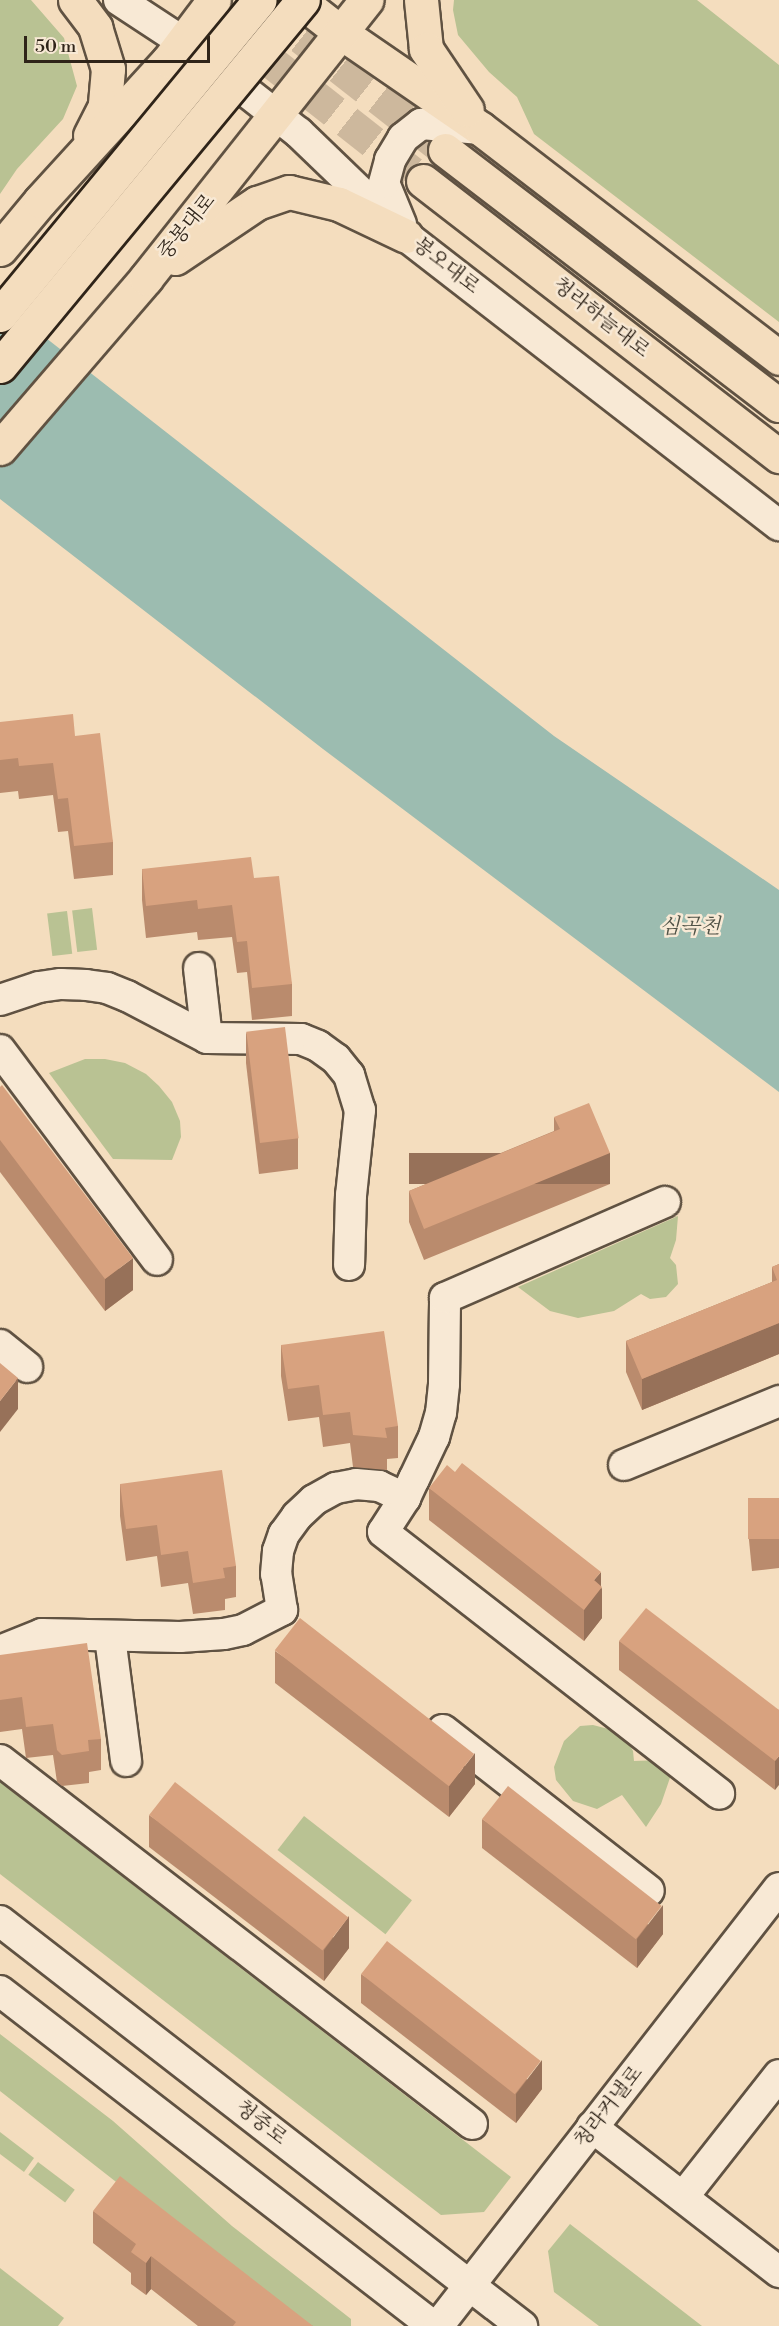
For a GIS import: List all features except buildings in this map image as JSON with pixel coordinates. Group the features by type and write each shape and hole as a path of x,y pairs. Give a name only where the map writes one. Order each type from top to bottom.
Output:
{"main road":[{"path":"0,249 92,133 105,106 108,69 95,27 75,0"},
{"path":"40,201 150,82 214,0"},
{"path":"0,315 260,0"},
{"path":"0,366 301,0 340,32 481,129 779,358"},
{"name":"중봉대로","path":"0,448 146,278 366,0"},
{"path":"421,0 426,49 481,129"},
{"name":"청라하늘대로","path":"446,150 779,405"},
{"name":"청라하늘대로","path":"423,181 779,456"},
{"path":"146,278 257,202 289,192 339,204 406,236"}],"street":[{"name":"봉오대로","path":"119,0 183,42 299,133 406,236 779,525"},
{"path":"406,236 384,183 390,160 403,138 421,124 481,129"},
{"path":"199,968 207,1038"},
{"path":"0,1000 39,987 61,984 107,988 207,1038 301,1039 318,1046 349,1075 358,1101 360,1130 351,1195 349,1264"},
{"path":"0,1050 157,1260"},
{"path":"665,1202 445,1298 444,1384 441,1413 434,1437 405,1498 383,1532 719,1794"},
{"path":"0,1345 27,1367"},
{"path":"624,1465 779,1401"},
{"path":"0,1651 42,1634 202,1637 243,1630 292,1615 276,1574 278,1551 284,1534 297,1516 314,1500 336,1488 356,1484 379,1486 405,1498"},
{"path":"110,1637 126,1761"},
{"path":"423,1715 649,1891"},
{"path":"0,1760 472,2124"},
{"name":"청라커낼로","path":"438,2326 779,1888"},
{"name":"청중로","path":"0,1921 522,2326"},
{"path":"0,1991 433,2326"},
{"path":"683,2197 779,2075"},
{"path":"592,2127 779,2272"}],"green space":[{"path":"0,0 31,0 64,38 77,86 63,119 17,169 0,194"},
{"path":"454,0 697,0 779,65 779,322 534,134 517,97 489,72 458,35 453,10"},
{"path":"92,908 97,950 77,952 72,910"},
{"path":"67,911 72,954 52,956 47,913"},
{"path":"85,1059 105,1059 125,1063 146,1074 159,1086 172,1102 180,1121 181,1137 172,1160 113,1159 49,1073"},
{"path":"678,1216 676,1240 670,1258 676,1265 678,1284 666,1297 650,1299 641,1294 614,1311 578,1318 550,1311 518,1287"},
{"path":"593,1725 616,1731 626,1739 633,1751 634,1761 661,1760 673,1769 661,1804 646,1827 622,1795 597,1809 573,1801 556,1780 554,1767 564,1741 580,1726"},
{"path":"0,1782 511,2177 484,2212 441,2215 0,1874"},
{"path":"304,1816 412,1900 385,1934 278,1850"},
{"path":"0,2034 113,2121 232,2226 351,2319 351,2326 300,2326 0,2091"},
{"path":"0,2132 34,2158 24,2172 0,2154"},
{"path":"38,2162 75,2190 65,2202 28,2175"},
{"path":"570,2224 702,2326 599,2326 554,2292 548,2251"},
{"path":"0,2268 64,2318 58,2326 0,2326"}],"water":[{"name":"심곡천","path":"0,302 554,736 779,890 779,1092 323,749 0,499"}],"tunnel":[{"path":"193,0 423,181"},
{"path":"263,7 439,145"}]}
